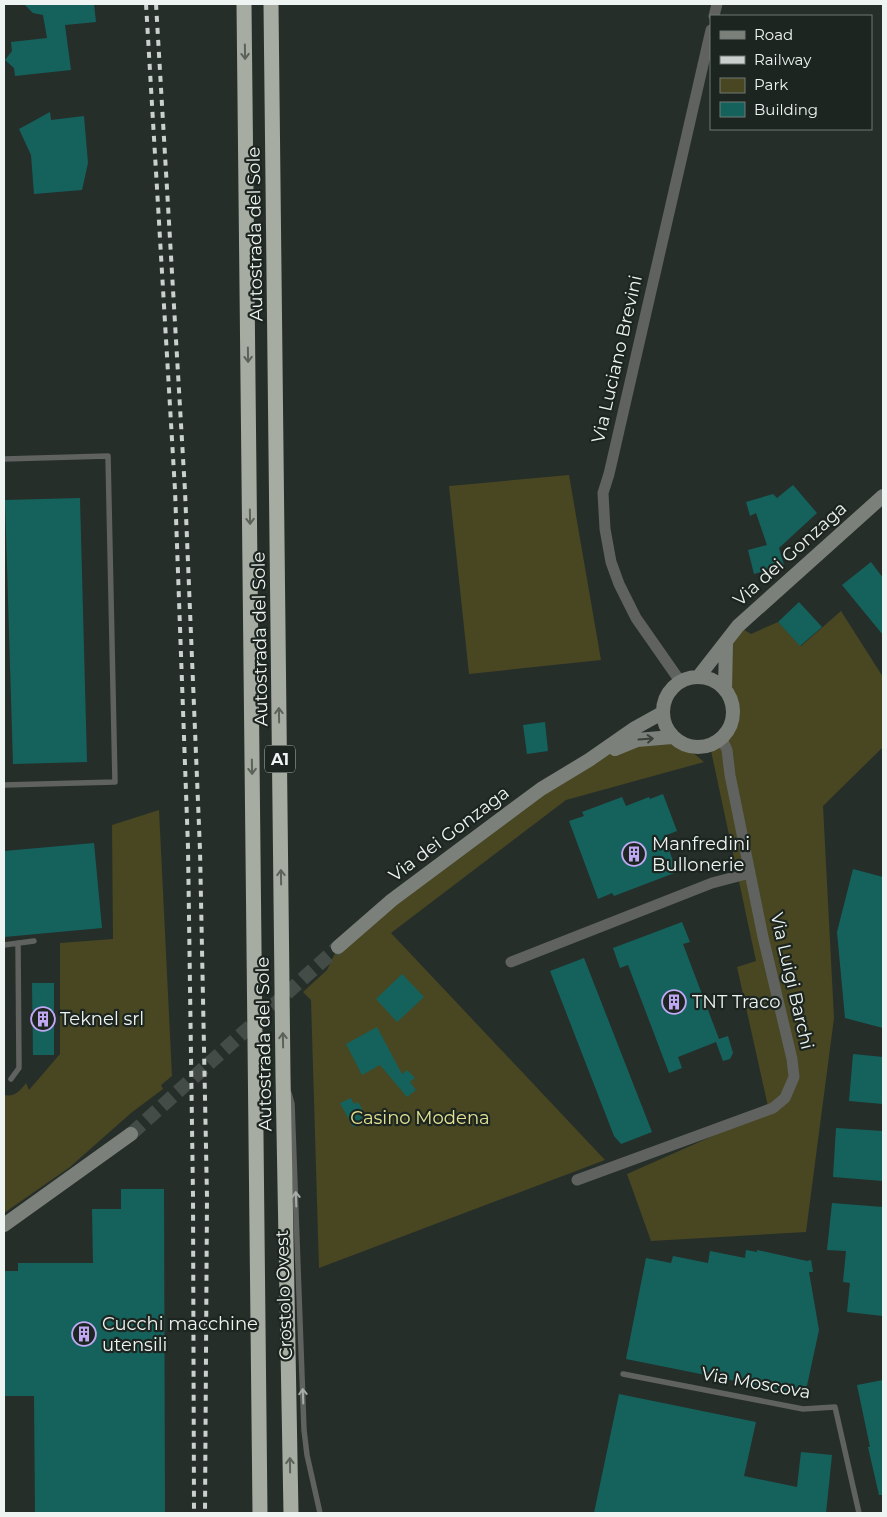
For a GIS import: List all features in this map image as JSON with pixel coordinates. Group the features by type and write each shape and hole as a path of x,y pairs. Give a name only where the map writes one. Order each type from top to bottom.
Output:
{"highway":[{"name":"Autostrada del Sole","path":"244,4 260,1513"},
{"name":"Autostrada del Sole","path":"271,4 283,1076 291,1513"}],"main road":[{"name":"Via dei Gonzaga","path":"699,676 738,626 883,496"},
{"path":"722,739 732,724 733,705 726,689 726,643"},
{"path":"672,737 667,730 662,714 663,702 668,693 680,681 699,676 718,682 726,689"},
{"name":"Via dei Gonzaga","path":"338,947 392,900 541,789 590,760 635,728 662,714"},
{"name":"Via dei Gonzaga","path":"590,760 637,740 672,737 684,745 697,748 710,746 722,739"},
{"path":"4,1225 131,1134"}],"street":[{"name":"Via Luciano Brevini","path":"680,681 636,618 619,584 611,562 605,528 603,493 609,474 710,34"},
{"name":"Via Luigi Barchi","path":"576,1180 773,1108 786,1098 794,1077 792,1059 763,937 730,775 727,750 722,739"},
{"path":"511,962 712,883 750,872"}],"lane":[{"path":"4,459 108,456 115,782 4,784"},
{"path":"4,944 34,941"},
{"path":"11,1079 19,1068 18,943"},
{"name":"Crostolo Ovest","path":"283,1076 292,1104 304,1430 310,1472 320,1513"},
{"name":"Via Moscova","path":"624,1374 803,1409 835,1407 859,1513"}],"green space":[{"path":"569,475 601,660 469,674 449,486"},
{"path":"841,611 883,677 883,747 823,806 834,1018 806,1232 651,1241 627,1174 769,1111 737,967 756,961 710,746 722,739 732,724 733,705 725,689 726,643 738,626 751,634 778,622 801,646"},
{"name":"Casino Modena","path":"637,740 684,745 704,762 566,800 391,933 605,1160 319,1268 311,1000 303,992 327,970 338,947 541,789"},
{"path":"159,810 172,1076 161,1085 163,1089 131,1113 70,1167 4,1213 4,1095 17,1093 26,1083 29,1090 60,1054 60,943 113,939 112,825"}],"building":[{"path":"24,4 94,4 96,22 65,25 71,70 15,76 14,68 5,60 12,51 11,42 47,38 43,15 33,13"},
{"path":"50,112 51,120 84,116 88,163 82,190 34,194 31,155 19,129"},
{"path":"793,485 817,513 779,548 784,565 754,574 748,550 767,545 756,513 750,516 746,502 773,494 777,498"},
{"path":"80,498 87,762 13,764 5,500"},
{"path":"871,562 883,578 883,635 842,585"},
{"path":"799,602 822,627 800,646 778,622"},
{"path":"545,722 548,751 527,754 523,725"},
{"name":"Manfredini Bullonerie","path":"663,794 677,831 664,836 677,872 614,896 612,893 598,899 569,821 584,816 582,812 622,797 626,806"},
{"path":"94,843 102,928 4,937 4,851"},
{"path":"853,869 883,877 883,1028 845,1018 837,932"},
{"name":"TNT Traco","path":"682,922 690,942 683,944 719,1039 728,1036 733,1053 730,1059 723,1061 716,1042 678,1057 682,1068 669,1073 628,965 620,968 613,948"},
{"path":"584,958 652,1132 621,1144 614,1136 550,971"},
{"path":"402,974 424,997 397,1022 376,999"},
{"name":"Teknel srl","path":"32,983 54,983 54,1055 33,1055"},
{"path":"377,1027 402,1074 407,1070 415,1078 410,1082 416,1090 407,1097 380,1065 362,1075 346,1044"},
{"path":"853,1054 883,1057 883,1104 849,1101"},
{"path":"351,1098 354,1104 358,1102 364,1112 360,1114 364,1121 353,1127 340,1103"},
{"path":"836,1128 883,1131 883,1181 833,1177"},
{"name":"Cucchi macchine utensili","path":"121,1189 164,1189 165,1513 35,1513 34,1396 4,1396 4,1271 18,1271 18,1263 93,1263 92,1209 121,1209"},
{"path":"832,1203 883,1207 883,1316 847,1312 850,1283 843,1282 846,1251 827,1250"},
{"path":"746,1250 757,1252 757,1250 807,1261 811,1260 813,1272 809,1272 819,1330 805,1395 626,1359 646,1258 671,1263 673,1256 708,1263 710,1251 745,1258"},
{"path":"883,1380 883,1495 879,1495 857,1385"},
{"path":"619,1394 756,1422 744,1476 797,1487 801,1452 832,1455 826,1513 594,1513"}],"tunnel":[{"path":"131,1134 338,947"}],"railway":[{"path":"146,4 175,490 188,847 193,1195 194,1513"},
{"path":"156,4 185,491 200,850 207,1197 205,1513"}],"place":[{"name":"Manfredini Bullonerie","path":"634,854"},
{"name":"TNT Traco","path":"674,1002"},
{"name":"Teknel srl","path":"43,1019"},
{"name":"Cucchi macchine utensili","path":"84,1334"}]}
